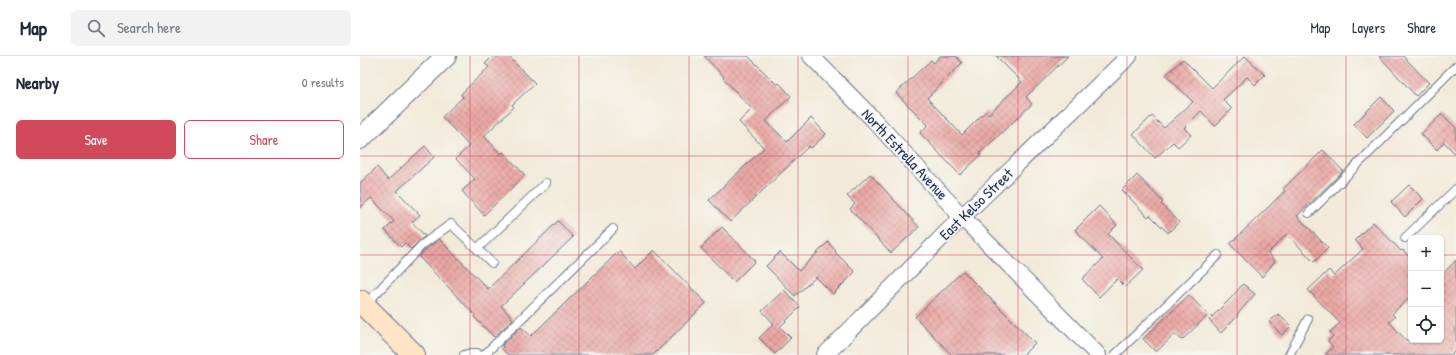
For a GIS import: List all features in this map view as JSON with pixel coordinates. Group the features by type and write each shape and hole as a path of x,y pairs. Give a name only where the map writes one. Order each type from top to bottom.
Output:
{"main road":[{"path":"362,303 414,355"}],"street":[{"path":"360,139 446,56"},
{"name":"North Estrella Avenue","path":"811,56 874,120 962,217 1098,355"},
{"name":"East Kelso Street","path":"825,355 962,217 1129,56"}],"lane":[{"path":"1310,213 1456,66"},
{"path":"477,249 546,183"},
{"path":"1405,238 1456,189"},
{"path":"362,303 422,244 451,224 492,263"},
{"path":"484,355 613,229"},
{"path":"1115,355 1218,255"},
{"path":"1289,355 1308,319"},
{"path":"464,355 477,353 479,355"}],"building":[{"path":"493,56 508,56 535,83 512,105 514,107 484,136 501,154 503,152 525,175 484,215 462,191 475,179 456,159 469,146 442,117 463,97 461,94 489,67 485,64"},
{"path":"704,56 748,56 777,85 779,83 791,96 766,121 787,142 811,118 826,134 811,148 809,146 730,222 709,200 764,148 739,122 752,109"},
{"path":"940,56 956,56 962,63 927,98 962,135 986,111 989,114 1022,82 996,56 1068,56 1026,97 1032,104 980,153 981,155 960,175 920,133 928,125 896,93 931,60 934,63"},
{"path":"1245,56 1265,75 1255,85 1247,77 1223,100 1232,109 1215,126 1201,111 1184,128 1191,135 1178,147 1173,142 1155,158 1133,134 1152,116 1164,128 1193,102 1166,75 1183,59 1212,88"},
{"path":"1379,56 1403,56 1429,83 1416,96"},
{"path":"1381,97 1394,111 1367,138 1354,124"},
{"path":"1442,114 1456,128 1456,155 1444,142 1437,150 1421,134"},
{"path":"425,146 434,157 397,191 420,215 412,222 425,236 411,249 405,243 401,247 385,230 394,221 371,198 360,208 360,183 377,167 388,180"},
{"path":"1323,150 1343,171 1297,216 1328,248 1314,262 1287,234 1268,253 1275,261 1262,277 1230,244 1285,191 1283,189"},
{"path":"870,174 919,227 891,253 850,209 855,204 847,196"},
{"path":"1137,175 1163,202 1161,204 1179,222 1168,233 1150,215 1148,217 1122,190"},
{"path":"1409,185 1423,199 1405,217 1391,202"},
{"path":"1099,206 1117,225 1108,234 1143,270 1125,287 1117,279 1099,297 1082,279 1103,259 1075,230"},
{"path":"558,221 573,237 501,306 513,319 494,337 419,257 426,249 439,239 488,289"},
{"path":"1373,222 1401,251 1403,250 1408,256 1408,299 1392,314 1395,317 1389,322 1406,340 1408,340 1408,343 1444,343 1444,273 1456,260 1456,350 1451,355 1325,355 1333,347 1328,341 1333,336 1330,332 1340,323 1308,290 1329,270 1334,276 1363,249 1355,240"},
{"path":"722,227 755,261 734,282 701,248"},
{"path":"828,242 836,251 835,252 855,272 833,294 816,277 795,296 766,266 780,252 799,271"},
{"path":"654,250 706,303 653,355 508,355 502,349 502,345 521,327 531,336 619,251 635,269"},
{"path":"963,271 1035,343 1023,355 952,355 915,317"},
{"path":"1243,284 1255,294 1237,315 1238,316 1221,333 1209,320"},
{"path":"784,290 800,307 780,327 791,338 775,354 759,338 774,324 762,311"},
{"path":"1189,295 1208,315 1182,340 1175,334 1156,352 1143,339"},
{"path":"1278,314 1291,326 1282,335 1269,322"}]}
